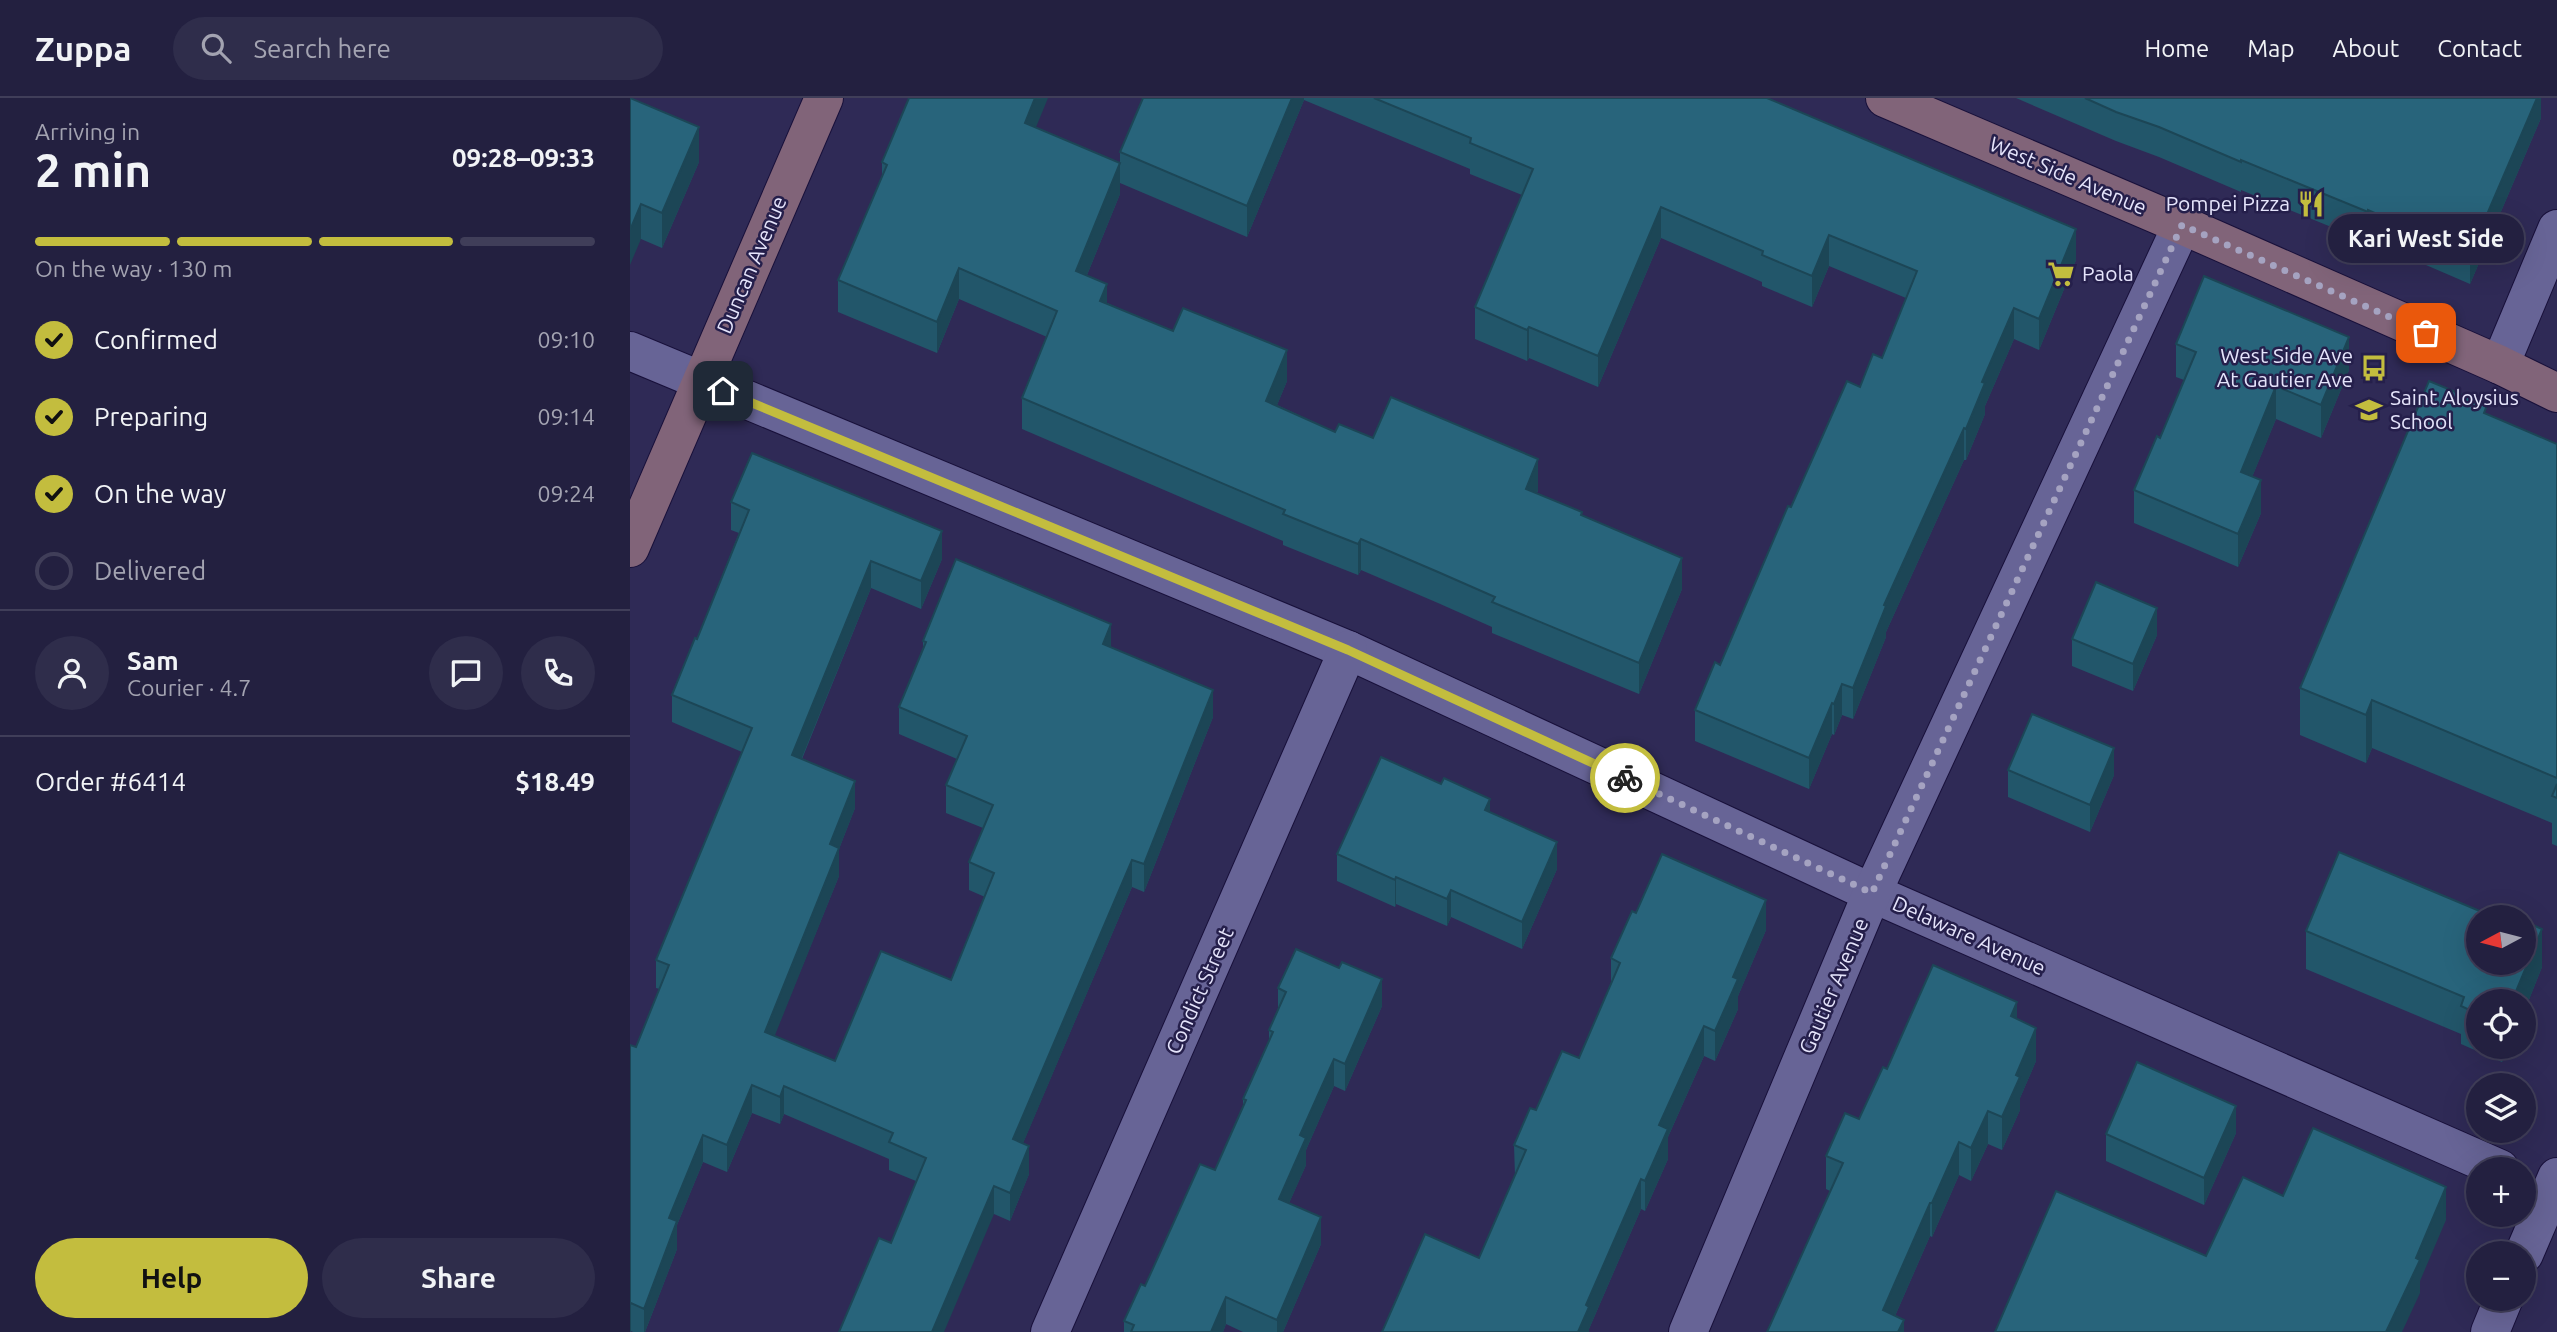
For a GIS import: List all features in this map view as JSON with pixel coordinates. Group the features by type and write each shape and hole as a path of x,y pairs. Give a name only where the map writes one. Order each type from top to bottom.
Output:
{"main road":[{"name":"Duncan Avenue","path":"630,548 824,98"},
{"name":"West Side Avenue","path":"1885,98 2182,225 2500,365 2557,393"}],"street":[{"name":"Gautier Avenue","path":"1688,1332 1872,893 2182,225"},
{"path":"2500,365 2557,229"},
{"name":"Delaware Avenue","path":"630,351 1348,650 1872,893 2473,1157"},
{"name":"Condict Street","path":"1050,1332 1348,650"},
{"path":"2528,1241 2544,1183"},
{"path":"2490,1332 2499,1311"}],"building":[{"path":"630,98 699,127 662,213 641,204 630,230"},
{"path":"909,98 1035,98 1025,123 1120,163 1076,271 1107,284 1100,301 1173,331 1183,308 1287,350 1266,401 1335,432 1339,424 1373,438 1391,397 1538,459 1526,489 1682,558 1639,663 1492,602 1495,597 1438,572 1361,539 1358,544 1283,514 1285,510 1022,398 1057,311 959,268 937,322 838,280 887,165 882,162"},
{"path":"1143,98 1292,98 1247,206 1120,152"},
{"path":"1374,98 1767,98 2076,229 2039,319 2014,308 1982,382 1985,383 1966,429 1964,428 1884,605 1886,606 1853,688 1842,684 1809,758 1695,710 1715,662 1720,665 1788,506 1791,507 1847,381 1860,387 1873,354 1882,358 1917,271 1829,235 1812,276 1762,255 1763,251 1661,207 1598,356 1529,327 1527,330 1475,307 1533,169 1470,143 1471,138"},
{"path":"2085,98 2537,98 2470,254 2368,210 2241,162"},
{"path":"2204,276 2349,337 2321,405 2276,386 2241,472 2261,480 2238,534 2134,490 2157,436 2160,438 2196,352 2176,344"},
{"path":"2429,381 2487,405 2484,413 2557,444 2557,778 2372,700 2366,715 2300,688"},
{"path":"752,453 942,531 921,581 871,561 792,755 855,781 830,844 839,848 765,1032 835,1061 881,951 951,980 994,873 969,862 993,805 946,785 967,736 899,707 956,559 1111,624 1103,644 1213,690 1144,864 1132,860 1013,1139 1029,1146 1010,1193 994,1186 932,1332 839,1332 879,1238 891,1243 926,1158 889,1142 893,1133 784,1086 780,1097 752,1085 727,1145 703,1135 669,1218 677,1221 644,1309 631,1303 630,1305 630,1045 636,1047 669,965 656,960 752,728 672,695 749,510 731,502"},
{"path":"2096,582 2157,608 2133,664 2072,639"},
{"path":"2032,714 2114,748 2090,805 2008,770"},
{"path":"1381,757 1441,784 1444,778 1490,799 1485,810 1557,842 1522,922 1451,890 1447,899 1396,877 1395,880 1337,854"},
{"path":"2557,784 2557,798 2552,796"},
{"path":"2339,852 2466,905 2466,975 2523,975 2517,989 2466,989 2466,1008 2461,1006 2464,997 2306,931"},
{"path":"1662,854 1766,900 1733,977 1738,979 1715,1031 1704,1026 1659,1125 1668,1129 1645,1181 1641,1179 1586,1305 1589,1307 1578,1332 1382,1332 1425,1234 1479,1258 1526,1150 1514,1145 1530,1108 1536,1110 1562,1051 1579,1058 1620,963 1611,958 1632,911 1636,913"},
{"path":"2536,926 2542,929 2536,943"},
{"path":"1296,949 1339,968 1342,962 1382,979 1345,1064 1334,1059 1300,1135 1306,1138 1279,1199 1321,1217 1277,1320 1226,1297 1211,1332 1131,1332 1134,1325 1124,1321 1141,1284 1145,1286 1200,1164 1215,1170 1246,1100 1243,1099 1273,1032 1269,1030 1286,992 1278,988"},
{"path":"1933,965 2017,1002 2011,1016 2036,1028 2016,1075 2020,1077 2002,1117 1988,1111 1971,1148 1959,1142 1883,1310 1904,1320 1898,1332 1767,1332 1843,1163 1826,1156 1845,1113 1859,1119 1883,1067 1887,1069"},
{"path":"2137,1062 2236,1106 2204,1178 2106,1134"},
{"path":"2313,1128 2446,1187 2416,1258 2420,1260 2386,1332 1995,1332 2056,1191 2206,1256 2243,1177 2283,1196"}],"way so far":[{"path":"1625,778 1872,893 2182,225 2426,333"}],"place":[{"name":"Pompei Pizza","path":"2311,204"},
{"name":"Paola","path":"2061,274"},
{"name":"Kari West Side","path":"2426,333"},
{"name":"West Side Ave At Gautier Ave","path":"2374,368"},
{"name":"Saint Aloysius School","path":"2369,410"}],"route":[{"path":"723,391 1348,650 1625,778"}]}
